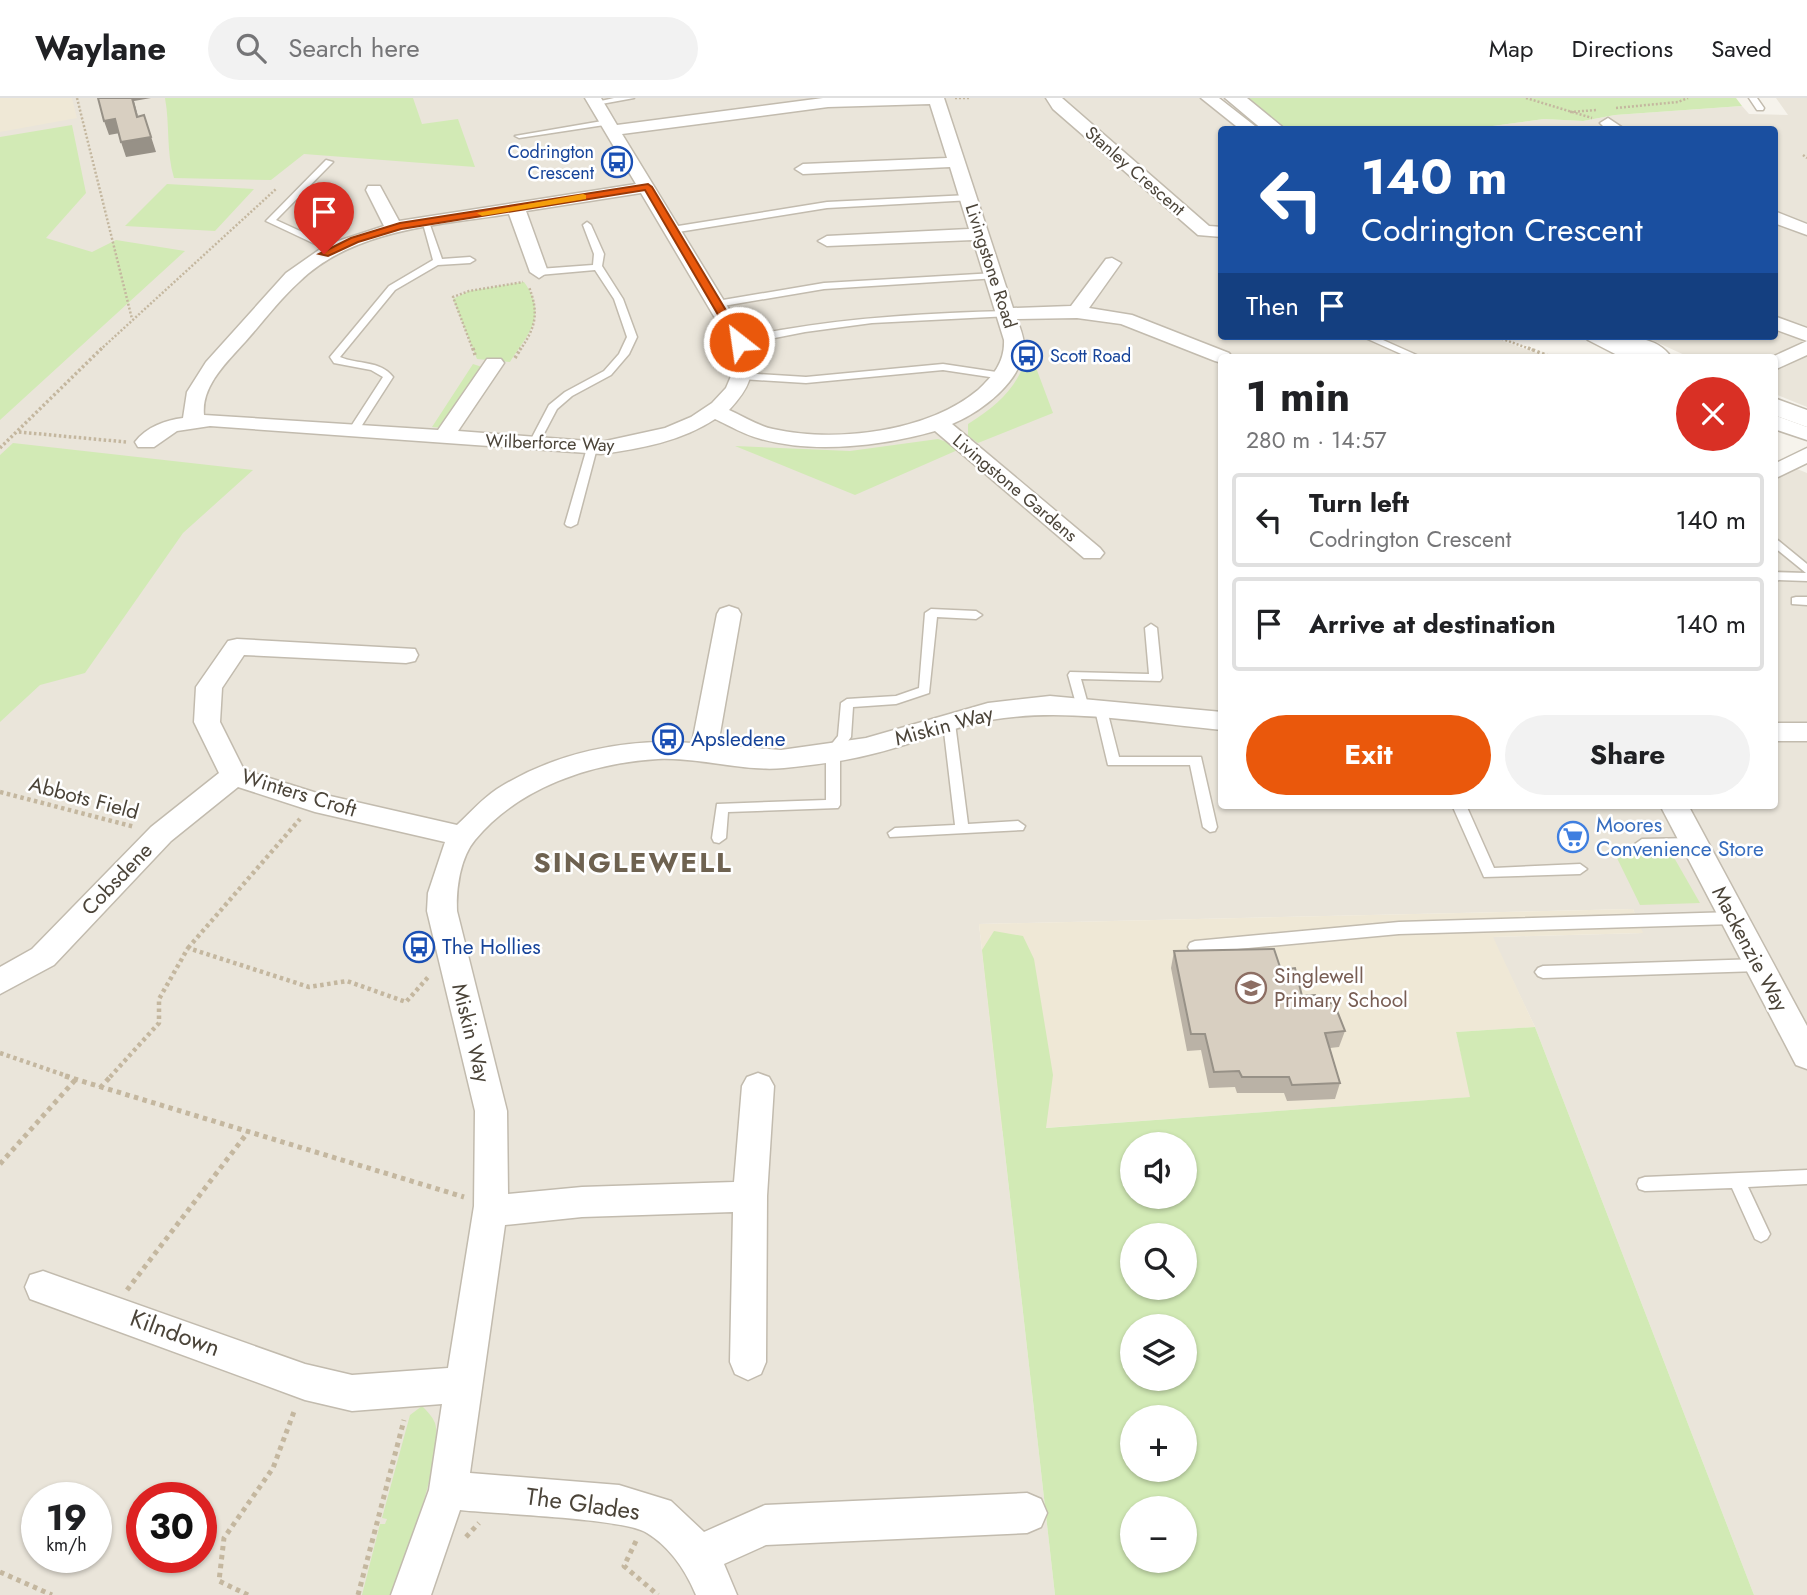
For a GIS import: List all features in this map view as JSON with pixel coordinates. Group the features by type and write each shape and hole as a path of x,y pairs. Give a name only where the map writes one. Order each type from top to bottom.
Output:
{"street":[{"path":"610,126 828,102 936,98"},
{"name":"Livingstone Road","path":"936,98 1007,314 1016,354 1003,376"},
{"name":"Stanley Crescent","path":"1054,98 1059,106 1204,231 1218,232"},
{"path":"1209,98 1247,126"},
{"path":"1235,98 1271,126"},
{"path":"595,100 739,342 744,359 742,376"},
{"path":"803,169 958,162"},
{"path":"194,421 193,408 197,392 213,366 295,275 332,250 394,228 648,187"},
{"path":"374,190 394,228"},
{"path":"516,208 533,276"},
{"path":"1778,218 1807,230"},
{"path":"827,241 981,234"},
{"path":"1077,312 1112,263"},
{"path":"1007,314 1077,312 1125,319 1218,355"},
{"path":"1778,324 1807,335"},
{"path":"1603,340 1630,354"},
{"path":"1625,340 1654,354"},
{"path":"1778,362 1807,347"},
{"path":"443,438 487,363"},
{"name":"Wilberforce Way","path":"146,442 166,429 194,421 592,448 653,439 679,430 714,411 734,391 742,376"},
{"path":"714,411 769,435 834,441 886,437 938,423 965,408 1003,376"},
{"path":"1778,408 1807,419"},
{"name":"Livingstone Gardens","path":"938,423 1092,553"},
{"path":"1778,423 1807,434"},
{"path":"1778,471 1807,454"},
{"path":"703,753 729,614"},
{"name":"Winters Croft","path":"406,655 237,647 209,687 207,722 234,776 316,802 462,836"},
{"name":"Miskin Way","path":"411,1595 448,1490 491,1209 491,1111 453,966 442,911 442,893 449,866 462,836 505,797 559,768 606,757 659,750 780,759 866,747 988,712 1050,705 1218,721"},
{"path":"1778,732 1807,732"},
{"name":"Cobsdene","path":"0,982 43,957 160,834 234,776"},
{"name":"Mackenzie Way","path":"1676,809 1807,1056"},
{"path":"748,1362 750,1196 758,1086"},
{"path":"491,1209 582,1202 750,1196"},
{"name":"Kilndown","path":"43,1287 305,1382 352,1393 463,1385"},
{"name":"The Glades","path":"448,1490 619,1505 657,1515 699,1555 717,1595"},
{"path":"699,1555 765,1525 1027,1513"}],"lane":[{"path":"595,100 630,98"},
{"path":"1753,98 1760,108"},
{"path":"519,136 610,126"},
{"path":"329,162 270,221 332,250"},
{"path":"672,230 827,205 969,198"},
{"path":"425,222 439,258 438,262"},
{"path":"587,225 599,254 597,267"},
{"path":"353,431 387,383 388,377 377,368 338,361 335,358 393,287 438,262 470,260"},
{"path":"533,276 597,267 603,271 627,320 631,339 610,374 572,392 555,405 533,445"},
{"path":"717,304 824,286 995,276"},
{"path":"739,342 845,321 1007,314"},
{"path":"1376,340 1409,354"},
{"path":"742,376 806,380 943,367 1003,376"},
{"path":"571,524 592,448"},
{"path":"1778,544 1807,570"},
{"path":"1778,576 1807,577"},
{"path":"719,838 722,807 833,805 834,751 844,737 847,703 911,698 925,690 931,614 976,615"},
{"path":"1151,628 1156,678 1074,675 1092,709 1113,762 1196,760 1210,827"},
{"path":"948,723 962,829"},
{"path":"1462,809 1489,873 1580,869"},
{"path":"895,833 1018,826"},
{"path":"1642,845 1694,843"},
{"path":"1195,947 1399,928 1734,918"},
{"path":"1543,972 1759,965"},
{"path":"1644,1184 1807,1177"},
{"path":"1737,1180 1761,1234"}],"path":[{"path":"77,98 132,319"},
{"path":"1526,98 1570,112 1612,120 1688,98"},
{"path":"1570,112 1597,110"},
{"path":"0,448 132,319 281,185"},
{"path":"487,363 475,357 453,298 473,289 533,276"},
{"path":"1505,340 1543,354"},
{"path":"19,432 146,442"},
{"name":"Abbots Field","path":"0,792 160,834"},
{"path":"100,1088 159,1023 159,999 188,948 316,802"},
{"path":"188,948 309,987 348,981 406,1002 429,975 453,966"},
{"path":"0,1053 100,1088 491,1209"},
{"path":"0,1164 76,1079"},
{"path":"111,1310 248,1132"},
{"path":"248,1595 219,1581 224,1538 274,1468 305,1382"},
{"path":"358,1595 396,1447 416,1388"},
{"path":"461,1548 470,1532 489,1518"},
{"path":"633,1533 637,1539 624,1566 657,1595"},
{"path":"0,1572 52,1595"}],"shaded area":[{"path":"0,98 1203,98 1240,126 1218,126 1218,340 1500,340 1540,354 1218,354 1218,809 1778,809 1778,461 1807,473 1807,1595 1754,1595 1535,1027 1492,937 1642,933 1633,909 979,924 1055,1595 0,1595"},
{"path":"0,98 72,98 77,118 0,132"},
{"path":"1776,98 1807,98 1807,407 1778,395 1778,354 1682,354 1652,340 1778,340 1778,126 1492,126 1544,119 1583,121 1615,115 1742,106 1749,114 1788,115"},
{"name":"Singlewell Primary School","path":"1633,909 1643,933 1493,937 1535,1027 1456,1032 1471,1097 1002,1131 979,924"}],"green space":[{"path":"165,98 413,98 422,124 458,119 475,167 304,154 271,180 174,178"},
{"path":"1244,98 1736,98 1742,106 1615,115 1583,121 1544,119 1492,126 1282,126"},
{"path":"72,125 86,193 46,238 92,252 116,240 185,251 0,420 0,137"},
{"path":"167,184 254,189 215,231 125,226"},
{"path":"524,282 535,304 535,314 524,342 510,362 477,359 453,299 469,291"},
{"path":"1027,357 1032,357 1053,413 978,443 968,436 968,424 1004,396"},
{"path":"473,364 482,367 443,428 432,427"},
{"path":"938,439 960,449 855,495 735,446 850,451"},
{"path":"13,443 253,470 183,533 85,673 40,685 0,722 0,455"},
{"path":"1615,854 1672,854 1700,903 1640,905"},
{"path":"994,931 1023,936 1034,959 1053,1075 1046,1128 1470,1097 1456,1032 1535,1027 1754,1595 1055,1595 982,950"},
{"path":"422,1406 435,1423 437,1438 422,1508 391,1595 362,1595 380,1524 385,1524 387,1519 382,1518 410,1415"}],"building":[{"path":"98,98 132,98 137,117 144,115 151,137 121,142 115,119 104,121"},
{"path":"1274,949 1281,970 1295,968 1302,996 1315,995 1318,1004 1334,1003 1345,1031 1325,1033 1340,1083 1292,1085 1289,1077 1242,1077 1239,1071 1214,1072 1205,1034 1191,1034 1174,951"}],"slow traffic":[{"path":"482,213 583,197"}],"place":[{"name":"Codrington Crescent","path":"617,162"},
{"name":"Scott Road","path":"1027,356"},
{"name":"Apsledene","path":"668,739"},
{"name":"Moores Convenience Store","path":"1573,837"},
{"name":"The Hollies","path":"419,947"},
{"name":"Singlewell Primary School","path":"1251,988"}],"district":[{"name":"SINGLEWELL","path":"633,862"}],"route":[{"path":"324,254 354,240 400,226 648,187 739,342"}]}
